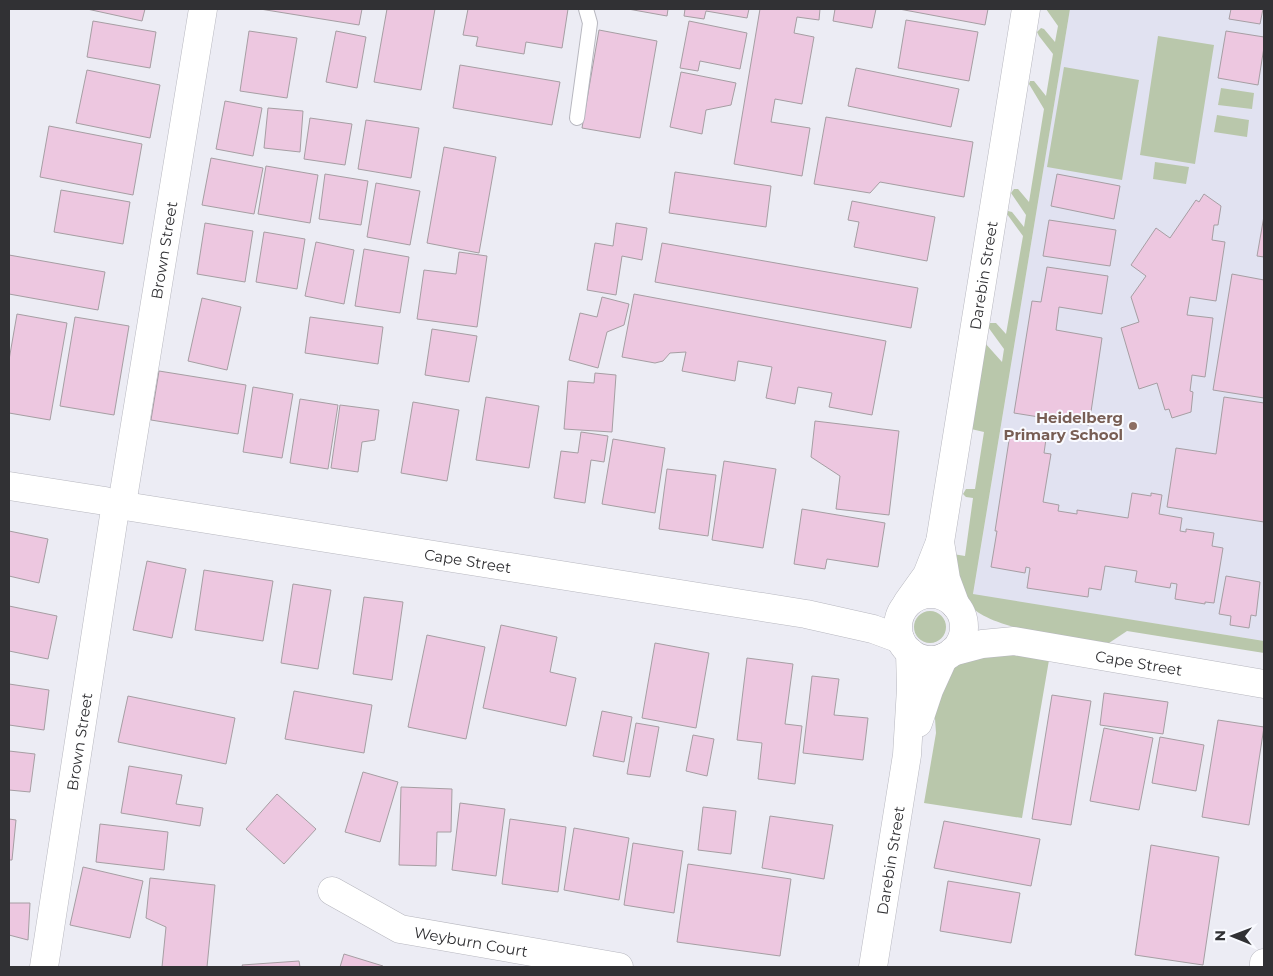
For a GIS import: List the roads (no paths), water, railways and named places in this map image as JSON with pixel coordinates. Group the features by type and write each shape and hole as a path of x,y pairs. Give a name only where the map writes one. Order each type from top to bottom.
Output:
{"street":[{"name":"Brown Street","path":"44,967 118,504 203,9"},
{"name":"Darebin Street","path":"906,606 927,575 940,542 1026,9"},
{"name":"Cape Street","path":"9,486 806,614 873,629 905,646"},
{"name":"Darebin Street","path":"940,542 946,579 957,607"},
{"path":"925,594 935,594 950,600 957,607 963,624 963,635 959,644 948,654 935,660 926,660 916,656 905,646 898,632 898,622 906,606 915,598 925,594"},
{"name":"Cape Street","path":"806,614 906,606"},
{"name":"Cape Street","path":"957,607 980,625 1014,641"},
{"name":"Cape Street","path":"948,654 982,644 1014,641 1264,684"},
{"name":"Darebin Street","path":"872,967 907,755 911,688 905,646"},
{"name":"Darebin Street","path":"907,755 929,690 948,654"},
{"name":"Weyburn Court","path":"332,890 400,929 619,967"}],"lane":[{"path":"576,118 590,23 586,9"}],"place":[{"name":"Heidelberg Primary School","path":"1133,426"}]}
